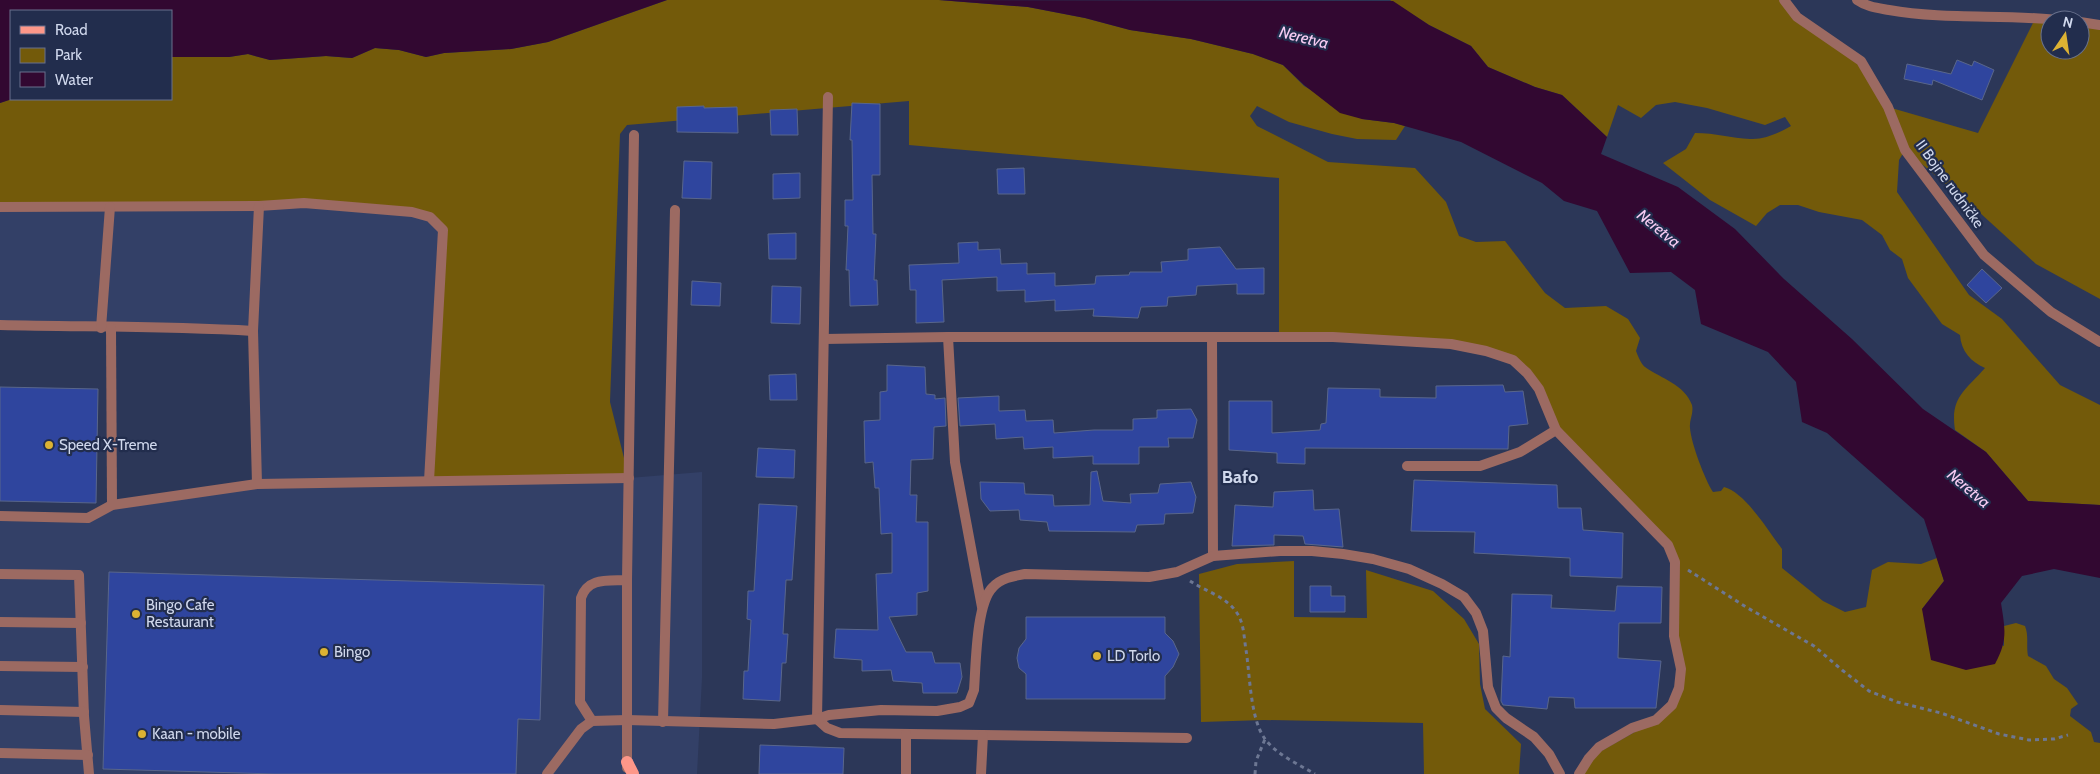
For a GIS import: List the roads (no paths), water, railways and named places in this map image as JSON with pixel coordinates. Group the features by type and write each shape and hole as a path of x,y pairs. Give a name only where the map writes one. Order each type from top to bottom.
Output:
{"street":[{"name":"II Bojne rudničke","path":"1784,0 1797,16 1862,61 1888,107 1905,150 1984,255 2050,312 2100,342"},
{"path":"1857,0 1864,6 1915,15 2040,18"},
{"path":"816,719 828,97"},
{"path":"628,771 627,580 634,136"},
{"path":"0,207 259,206 304,203 386,209 412,212 430,217 443,230 429,480"},
{"path":"257,484 253,331 259,206"},
{"path":"110,207 106,328 112,505"},
{"path":"663,722 675,210"},
{"path":"0,325 106,328 182,327 253,331"},
{"path":"824,339 948,336 1362,338 1451,344 1486,351 1513,360 1527,373 1539,389 1556,430 1668,545 1675,562 1674,636 1681,669 1679,688 1672,705 1656,720 1632,728 1599,747 1588,758 1579,774"},
{"path":"547,774 581,729 592,721 627,720 774,724 816,719 829,715 881,710 937,711 960,707 970,703 974,690 982,607 955,462 948,336"},
{"path":"1212,338 1213,556"},
{"path":"1407,466 1480,466 1520,452 1556,430"},
{"path":"0,516 88,518 112,505 257,484 629,478"},
{"path":"982,607 988,592 994,585 1005,579 1025,574 1149,577 1177,572 1213,556 1280,551 1312,551 1373,559 1409,569 1464,596 1476,613 1483,631 1488,687 1496,708 1506,718 1534,737 1549,754 1560,774"},
{"path":"0,574 79,575 84,712 89,774"},
{"path":"592,721 580,702 582,598 584,588 590,584 627,580"},
{"path":"0,622 81,623"},
{"path":"0,666 83,667"},
{"path":"0,710 84,712"},
{"path":"816,719 827,728 840,733 1187,738"},
{"path":"906,734 906,774"},
{"path":"981,774 983,735"},
{"path":"0,753 88,755"}],"water":[{"path":"0,0 667,0 548,42 511,49 444,53 426,57 399,50 375,48 352,58 326,56 270,60 248,54 229,57 172,57 172,10 10,10 10,100 0,103"},
{"name":"Neretva","path":"939,0 1393,1 1429,25 1471,46 1488,67 1535,87 1562,95 1607,137 1601,154 1678,187 1735,229 1784,279 1852,339 1923,409 1986,452 2028,501 2100,505 2100,578 2054,569 2022,576 2001,603 2004,620 2004,641 1995,664 1966,670 1931,660 1922,609 1944,581 1924,519 1827,433 1802,422 1796,382 1768,352 1701,324 1695,290 1671,272 1630,273 1597,211 1564,201 1542,183 1461,142 1394,123 1362,119 1340,113 1304,85 1283,65 1253,54 1191,39 1130,30 1085,18 1028,7"}],"place":[{"name":"Speed X-Treme","path":"49,445"},
{"name":"Bingo Cafe Restaurant","path":"136,614"},
{"name":"Bingo","path":"324,652"},
{"name":"LD Torlo","path":"1097,656"},
{"name":"Kaan - mobile","path":"142,734"}],"district":[{"name":"Bafo","path":"1240,477"}]}
